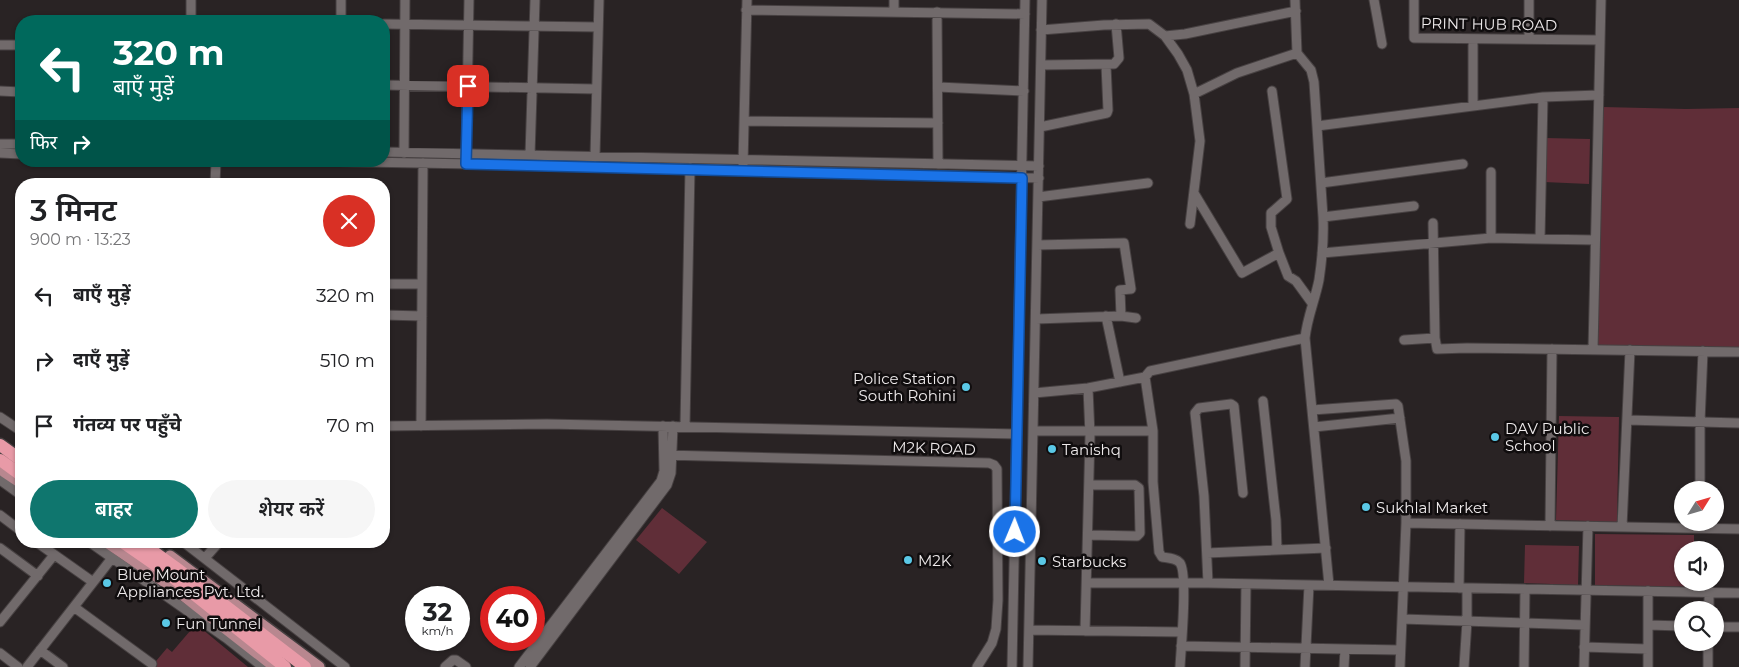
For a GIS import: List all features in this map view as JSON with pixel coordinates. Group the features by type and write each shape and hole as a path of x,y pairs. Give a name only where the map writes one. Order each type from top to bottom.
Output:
{"highway":[{"path":"0,445 15,456"},
{"path":"0,460 15,470"},
{"path":"131,548 170,575 285,667"},
{"path":"149,548 305,667"}],"main road":[{"path":"0,440 15,451"},
{"path":"0,469 15,479"},
{"path":"115,548 175,589 275,667"},
{"path":"158,548 192,571 319,667"}],"street":[{"path":"191,15 192,0"},
{"path":"341,0 341,15"},
{"path":"404,153 405,0"},
{"path":"466,159 468,0"},
{"path":"530,155 535,0"},
{"path":"595,157 599,0"},
{"path":"894,0 894,12"},
{"path":"1012,667 1025,0"},
{"path":"1028,667 1042,0"},
{"path":"1296,0 1297,53 1313,75 1324,230 1319,280 1304,338 1330,585"},
{"path":"1374,0 1382,44"},
{"name":"PRINT HUB ROAD","path":"1414,0 1414,38 1600,40"},
{"path":"1529,0 1529,39"},
{"path":"1593,350 1601,0"},
{"path":"743,170 746,5 894,12 1025,14"},
{"path":"1165,36 1185,34 1296,10"},
{"path":"937,12 938,164"},
{"path":"390,24 598,27"},
{"path":"1041,30 1116,24 1149,24 1165,36 1187,70 1194,94 1200,141 1190,224"},
{"path":"1041,65 1114,64 1119,58 1116,24"},
{"path":"1473,38 1474,104"},
{"path":"0,45 15,45"},
{"path":"1194,94 1236,73 1297,53"},
{"path":"1040,127 1107,113 1106,65"},
{"path":"390,85 596,89"},
{"path":"938,87 1024,91"},
{"path":"0,91 15,92"},
{"path":"1272,91 1287,199 1271,213 1271,227 1288,276 1296,281 1312,303"},
{"path":"1317,126 1474,104 1599,94"},
{"path":"1540,239 1543,97"},
{"path":"744,121 938,122"},
{"path":"0,144 15,144"},
{"path":"390,152 466,159 690,168 1039,178"},
{"path":"0,153 15,154"},
{"path":"390,162 423,163 530,155 1039,166"},
{"path":"421,426 423,163"},
{"path":"1321,183 1463,164"},
{"path":"685,426 690,168"},
{"path":"1491,172 1491,238"},
{"path":"1038,197 1148,183"},
{"path":"1194,193 1242,273 1279,253"},
{"path":"1323,217 1414,206"},
{"path":"1433,224 1435,338 1437,349 1739,352"},
{"path":"1322,253 1491,238 1595,240"},
{"path":"1037,245 1124,244 1132,289 1120,290 1122,316"},
{"path":"390,284 422,284"},
{"path":"390,315 422,316"},
{"path":"1036,319 1106,316 1136,318"},
{"path":"1106,316 1120,382"},
{"path":"1034,392 1088,388 1120,382 1145,377 1150,371 1304,338"},
{"path":"1404,340 1435,338"},
{"path":"1550,526 1552,349"},
{"path":"1622,527 1630,350"},
{"path":"1700,481 1703,351"},
{"path":"1145,377 1153,430 1153,482 1159,552 1162,557 1179,561 1181,566 1183,584 1180,667"},
{"path":"1086,631 1090,430 1088,388"},
{"path":"1263,401 1276,520 1277,550"},
{"path":"1208,583 1204,496 1195,413 1200,408 1231,404 1234,406 1243,493"},
{"path":"1312,410 1396,404 1398,406 1406,461 1406,523 1400,667"},
{"path":"0,417 15,427"},
{"path":"1314,427 1400,418"},
{"path":"1627,420 1739,422"},
{"path":"390,426 547,424 1017,434"},
{"path":"530,667 667,485 671,472 668,455 668,426"},
{"path":"1033,431 1153,430"},
{"path":"519,667 661,481 668,455"},
{"name":"M2K ROAD","path":"668,455 989,463 994,465 997,469 998,600 996,629 992,643 977,667"},
{"path":"0,480 15,491"},
{"path":"1088,535 1137,536 1140,533 1139,488 1135,485 1089,486"},
{"path":"0,515 15,526"},
{"path":"1406,523 1622,527 1674,526"},
{"path":"1460,524 1463,588 1467,621 1464,667"},
{"path":"1584,667 1588,526"},
{"path":"1724,527 1739,529"},
{"path":"0,548 38,576"},
{"path":"44,548 93,582"},
{"path":"98,548 226,638 263,667"},
{"path":"191,548 345,667"},
{"path":"205,558 214,548"},
{"path":"1207,554 1326,548"},
{"path":"1,620 54,555"},
{"path":"27,667 112,558"},
{"path":"1087,584 1208,583 1739,593"},
{"path":"1245,667 1246,584"},
{"path":"1306,667 1309,585"},
{"path":"1524,667 1526,589"},
{"path":"1648,592 1648,667"},
{"path":"1709,593 1709,601"},
{"path":"74,606 152,664"},
{"path":"1402,619 1585,625"},
{"path":"1648,625 1674,626"},
{"path":"1724,626 1739,627"},
{"path":"996,629 1013,631"},
{"path":"1029,630 1182,632"},
{"path":"1181,646 1400,650"},
{"path":"1584,647 1648,649"},
{"path":"1344,667 1345,649"},
{"path":"40,650 63,667"},
{"path":"1708,651 1708,667"},
{"path":"0,653 18,667"},
{"path":"445,667 453,660 456,660 466,667"}],"shaded area":[{"path":"1603,107 1739,108 1739,348 1597,346"},
{"path":"1545,138 1590,139 1589,184 1544,182"},
{"path":"1559,416 1619,417 1617,522 1556,520"},
{"path":"662,508 707,542 679,574 636,540"},
{"path":"1595,534 1694,535 1694,541 1674,541 1674,587 1595,585"},
{"path":"1525,545 1579,546 1578,585 1524,583"},
{"path":"196,624 248,667 151,667 167,648 172,652"}],"place":[{"name":"Police Station South Rohini","path":"966,387"},
{"name":"DAV Public School","path":"1495,437"},
{"name":"Tanishq","path":"1052,449"},
{"name":"Sukhlal Market","path":"1366,507"},
{"name":"M2K","path":"908,560"},
{"name":"Starbucks","path":"1042,561"},
{"name":"Blue Mount Appliances Pvt. Ltd.","path":"107,583"},
{"name":"Fun Tunnel","path":"166,623"}],"route":[{"path":"468,86 466,164 1022,178 1015,532"}]}
